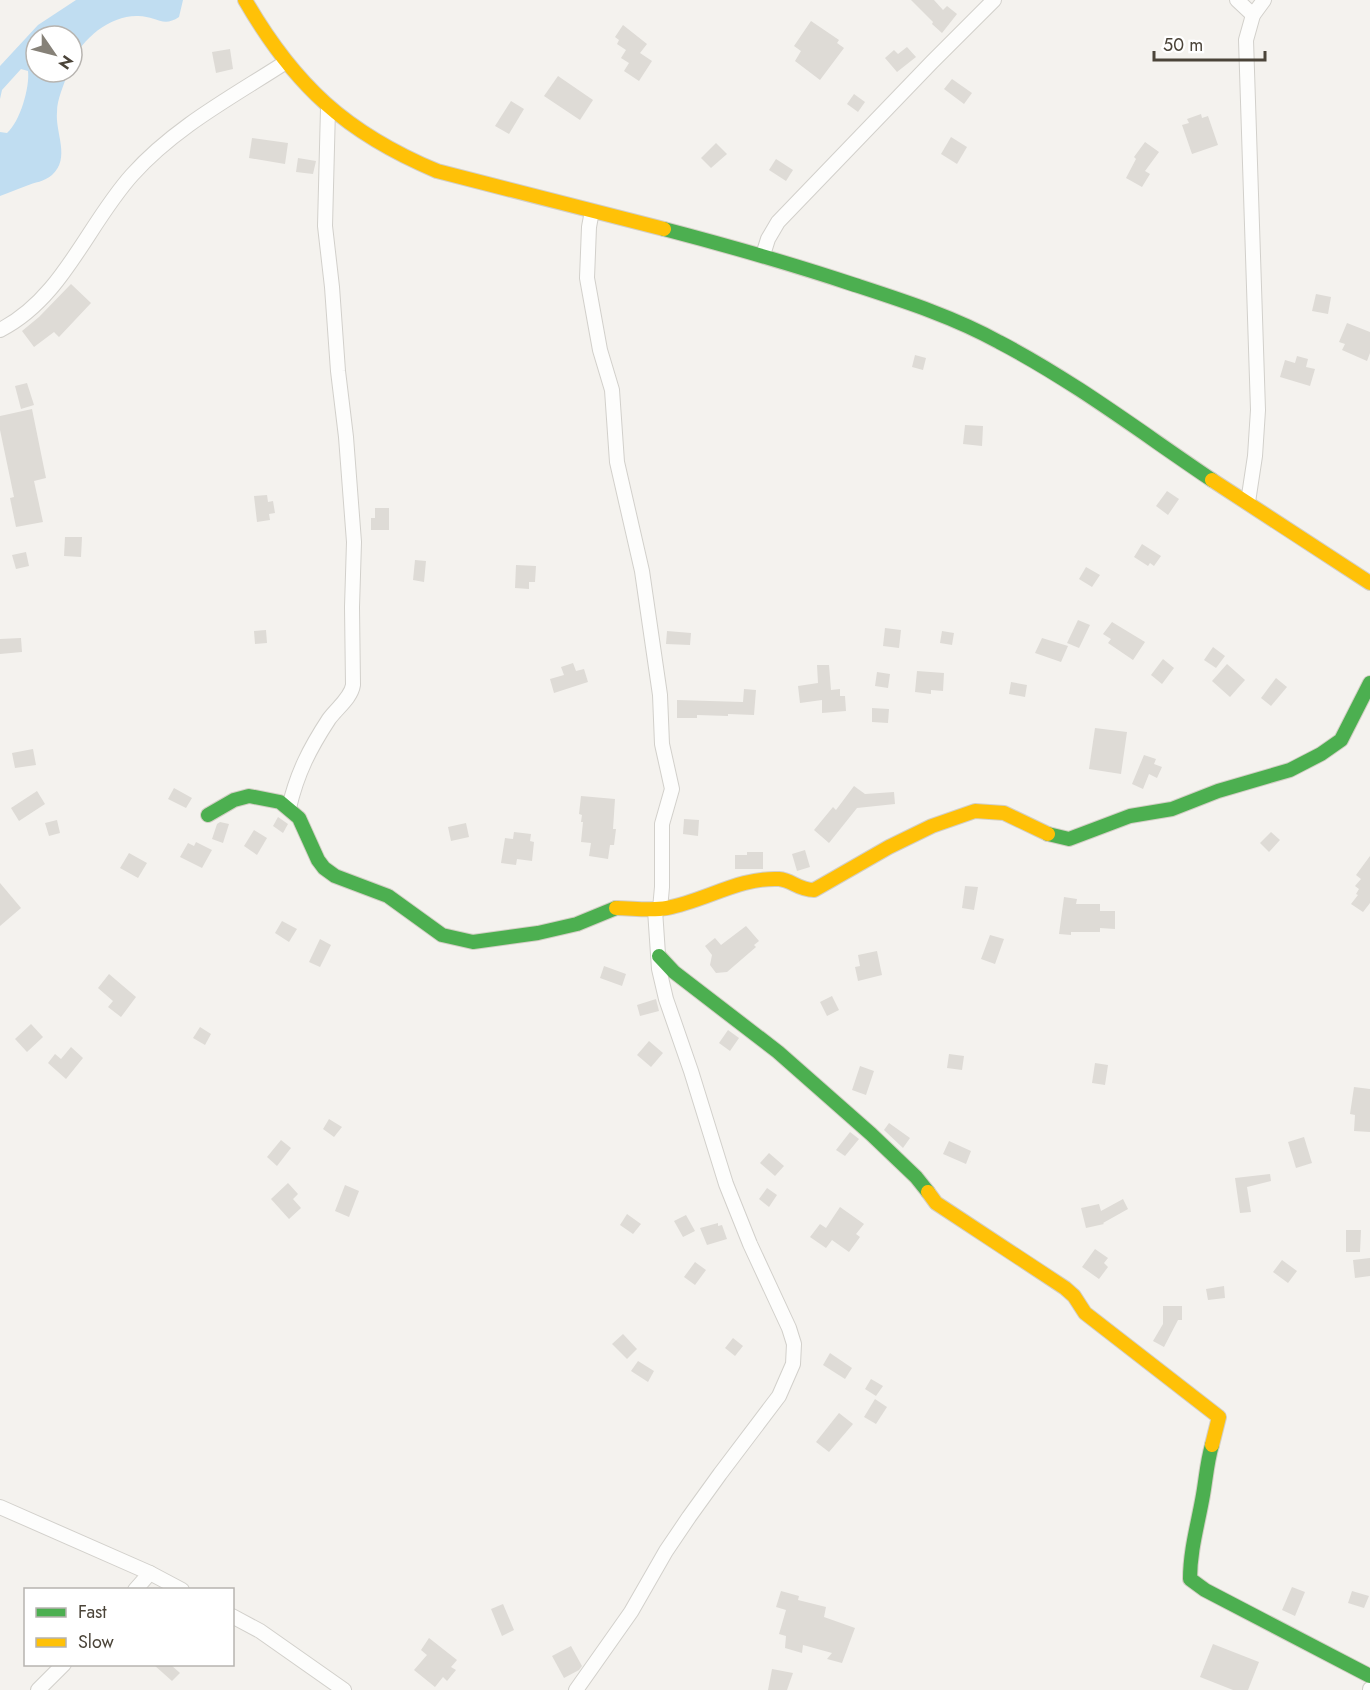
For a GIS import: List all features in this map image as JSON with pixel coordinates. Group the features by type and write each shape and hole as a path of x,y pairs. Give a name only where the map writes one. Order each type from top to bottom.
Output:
{"street":[{"path":"245,0 255,18 309,91 358,132 383,147 437,171 763,255 902,300 957,322 998,341 1057,375 1370,582"},
{"path":"763,255 768,239 778,222 993,0"},
{"path":"1237,0 1253,15"},
{"path":"1248,502 1255,456 1258,410 1245,58 1246,40 1253,15 1264,0"},
{"path":"0,330 37,303 63,273 131,176 160,146 191,122 286,62"},
{"path":"289,808 300,770 308,753 334,712 349,695 353,685 354,542 325,226 328,108"},
{"path":"576,1690 631,1612 666,1551 689,1517 779,1396 793,1364 794,1344 726,1184 661,980 658,910 663,887 662,824 672,789 662,744 663,723 642,571 617,462 612,390 600,350 588,278 589,227 592,211"},
{"path":"208,815 234,800 249,796 280,802 299,818 324,868 335,876 388,896 442,935 465,941 481,942 577,924 616,908 658,910 700,900 735,885 780,879 803,890 814,890 921,831 975,810 1004,813 1064,839 1130,816 1172,809 1218,791 1290,770 1333,747 1347,730 1370,683"},
{"path":"659,956 674,972 778,1052 871,1134 916,1177 936,1203 1065,1288 1085,1313 1219,1418 1206,1466 1190,1559 1190,1580 1370,1676"},
{"path":"0,1507 150,1573 178,1588"},
{"path":"137,1588 150,1573"},
{"path":"234,1617 260,1631 344,1690"},
{"path":"38,1690 63,1666"}],"water":[{"path":"76,0 183,0 179,17 173,20 164,22 144,16 118,19 99,30 84,44 84,24 40,24"},
{"path":"24,40 24,70 21,69 2,90 0,99 0,66"},
{"path":"27,84 64,84 57,107 61,161 52,175 43,181 0,196 0,132 7,133 12,128 23,104"}],"building":[{"path":"911,0 934,0 943,10 947,6 957,14 942,33"},
{"path":"811,21 839,40 837,43 844,48 820,80 795,61 801,51 794,46"},
{"path":"623,25 647,44 640,53 652,61 639,81 624,71 629,63 621,58 626,50 617,44 619,40 615,37"},
{"path":"907,47 916,57 897,72 885,58 894,50 898,54"},
{"path":"230,49 233,69 216,73 212,52"},
{"path":"558,76 593,100 580,120 544,96"},
{"path":"952,79 972,93 964,104 944,89"},
{"path":"854,94 865,102 858,112 847,104"},
{"path":"511,101 524,109 509,134 495,126"},
{"path":"1201,114 1202,118 1208,116 1218,145 1192,154 1182,125 1189,123 1187,119"},
{"path":"951,137 967,147 957,164 941,154"},
{"path":"252,138 288,143 285,164 249,158"},
{"path":"1145,142 1159,152 1145,171 1150,174 1142,187 1126,178 1136,159 1134,157"},
{"path":"716,143 727,154 711,168 701,158"},
{"path":"298,158 316,161 313,174 296,172"},
{"path":"776,159 793,170 786,181 769,170"},
{"path":"71,284 91,303 59,337 54,332 34,347 22,331"},
{"path":"1316,294 1331,297 1328,314 1312,311"},
{"path":"1347,323 1370,332 1370,353 1367,361 1342,350 1345,344 1339,342"},
{"path":"915,355 926,358 923,370 912,367"},
{"path":"1297,356 1308,359 1306,367 1315,369 1310,386 1280,377 1285,360 1295,363"},
{"path":"27,383 34,405 21,409 15,386"},
{"path":"32,409 46,478 34,481 43,522 16,527 10,498 14,497 0,430 0,416"},
{"path":"965,425 983,426 982,446 963,444"},
{"path":"1167,491 1179,499 1168,515 1156,506"},
{"path":"267,495 268,502 273,501 275,513 269,514 270,520 257,522 254,496"},
{"path":"375,508 389,508 389,530 371,530 371,518 375,518"},
{"path":"65,537 82,537 81,557 64,556"},
{"path":"1142,544 1161,556 1154,566 1150,563 1148,566 1134,557"},
{"path":"26,552 29,566 16,569 12,555"},
{"path":"415,560 426,561 424,582 413,580"},
{"path":"516,565 536,566 535,582 529,582 529,589 515,588"},
{"path":"1086,567 1100,575 1092,587 1079,579"},
{"path":"1078,620 1090,625 1079,648 1067,643"},
{"path":"1112,622 1145,642 1133,660 1108,643 1111,639 1103,634"},
{"path":"885,628 901,630 899,648 883,646"},
{"path":"266,630 267,643 255,644 254,631"},
{"path":"667,631 691,633 690,645 666,644"},
{"path":"942,631 954,633 952,645 940,643"},
{"path":"21,638 22,652 0,654 0,639"},
{"path":"1042,638 1068,646 1061,662 1035,653"},
{"path":"1213,647 1225,656 1216,668 1204,660"},
{"path":"1163,659 1174,668 1162,684 1151,675"},
{"path":"573,663 576,671 584,669 588,682 554,693 550,679 564,675 561,667"},
{"path":"1227,664 1245,680 1230,697 1212,681"},
{"path":"817,665 829,665 831,690 840,689 840,696 845,696 846,711 822,713 822,700 800,703 798,686 818,683"},
{"path":"917,671 944,673 943,691 931,690 931,694 915,692"},
{"path":"877,672 890,674 888,688 875,686"},
{"path":"1276,678 1287,687 1271,706 1261,698"},
{"path":"1011,682 1027,685 1025,697 1009,694"},
{"path":"744,689 756,690 754,715 697,715 697,718 677,718 677,700 743,702"},
{"path":"872,708 889,709 888,723 872,722"},
{"path":"1095,728 1127,732 1121,774 1089,769"},
{"path":"33,749 36,765 15,768 12,753"},
{"path":"1144,755 1156,759 1154,764 1162,767 1157,778 1149,774 1143,789 1132,784"},
{"path":"854,786 865,794 894,792 895,804 857,808 829,843 814,830 833,807 836,810"},
{"path":"174,788 192,798 186,808 168,799"},
{"path":"37,791 45,804 19,821 11,808"},
{"path":"581,796 615,799 613,829 616,829 614,845 610,845 608,859 589,856 591,843 581,842 583,822 581,822 582,815 579,814"},
{"path":"278,817 288,824 283,833 273,826"},
{"path":"684,819 699,820 698,836 683,834"},
{"path":"57,820 60,833 49,836 45,823"},
{"path":"220,822 229,824 223,843 212,839 217,824"},
{"path":"466,823 469,837 451,841 448,827"},
{"path":"254,830 267,838 257,855 244,846"},
{"path":"514,832 531,834 530,841 534,842 532,861 517,859 516,865 501,863 505,838 513,839"},
{"path":"1271,832 1280,840 1269,852 1260,843"},
{"path":"196,842 212,850 202,868 180,857 188,843 194,846"},
{"path":"805,850 810,867 797,871 792,854"},
{"path":"747,852 763,852 763,869 735,869 735,855 747,855"},
{"path":"129,853 147,863 138,878 120,868"},
{"path":"1370,856 1370,903 1363,912 1351,904 1358,895 1356,894 1359,889 1355,886 1361,879 1356,875"},
{"path":"0,883 21,908 0,926"},
{"path":"965,886 978,887 974,910 962,908"},
{"path":"1064,897 1077,899 1076,904 1100,904 1100,911 1115,911 1115,929 1100,928 1100,932 1059,934"},
{"path":"282,921 297,929 289,942 275,933"},
{"path":"746,926 759,941 754,945 756,947 727,972 716,973 710,965 712,955 705,946 715,938 721,945"},
{"path":"990,935 1004,939 995,964 981,959"},
{"path":"320,939 331,945 320,967 309,962"},
{"path":"877,951 882,975 858,981 855,967 860,966 858,955"},
{"path":"604,966 626,974 622,986 600,978"},
{"path":"109,974 136,997 121,1017 108,1007 113,1001 98,988"},
{"path":"832,996 839,1010 827,1016 820,1002"},
{"path":"656,999 659,1011 640,1016 637,1005"},
{"path":"31,1024 43,1037 27,1052 15,1039"},
{"path":"200,1027 211,1034 205,1045 193,1038"},
{"path":"728,1030 739,1038 730,1051 719,1043"},
{"path":"649,1041 663,1053 651,1067 637,1055"},
{"path":"71,1047 83,1058 66,1079 48,1063 55,1054 61,1059"},
{"path":"949,1054 964,1056 962,1070 947,1068"},
{"path":"1095,1063 1108,1065 1105,1085 1092,1083"},
{"path":"860,1066 874,1071 866,1095 852,1090"},
{"path":"1354,1087 1370,1089 1370,1132 1354,1131 1355,1115 1350,1114"},
{"path":"329,1119 342,1127 334,1137 323,1129"},
{"path":"889,1123 910,1138 903,1148 884,1130"},
{"path":"850,1132 859,1139 845,1156 836,1150"},
{"path":"1304,1137 1312,1163 1296,1168 1288,1142"},
{"path":"281,1140 291,1148 277,1166 267,1157"},
{"path":"949,1141 971,1151 966,1164 943,1154"},
{"path":"769,1153 784,1166 775,1176 760,1163"},
{"path":"1270,1174 1271,1181 1247,1187 1251,1212 1240,1213 1235,1178"},
{"path":"288,1183 298,1194 293,1199 301,1208 289,1219 271,1199"},
{"path":"345,1185 359,1191 349,1217 335,1211"},
{"path":"767,1188 777,1195 769,1207 759,1199"},
{"path":"1123,1199 1128,1209 1104,1224 1086,1228 1081,1208 1099,1204 1101,1211"},
{"path":"840,1207 864,1224 856,1234 860,1237 849,1252 832,1240 826,1248 810,1237 820,1224 826,1228"},
{"path":"627,1214 641,1224 633,1234 620,1225"},
{"path":"686,1215 695,1231 683,1237 674,1221"},
{"path":"718,1223 718,1226 722,1225 727,1239 707,1245 700,1228"},
{"path":"1346,1230 1361,1230 1360,1252 1346,1252"},
{"path":"1095,1249 1108,1258 1104,1263 1108,1267 1099,1279 1082,1267"},
{"path":"1370,1258 1370,1276 1355,1278 1353,1260"},
{"path":"1282,1260 1297,1271 1288,1283 1273,1272"},
{"path":"695,1262 706,1270 695,1285 684,1277"},
{"path":"1224,1286 1225,1298 1208,1300 1206,1289"},
{"path":"1163,1306 1182,1306 1182,1320 1178,1320 1164,1347 1153,1341 1163,1324"},
{"path":"623,1334 637,1349 627,1359 612,1344"},
{"path":"733,1338 743,1346 735,1356 725,1348"},
{"path":"830,1353 852,1368 845,1379 823,1365"},
{"path":"638,1361 654,1371 648,1382 631,1371"},
{"path":"871,1379 883,1386 876,1396 865,1389"},
{"path":"875,1399 887,1407 876,1424 864,1417"},
{"path":"839,1413 853,1424 829,1452 816,1442"},
{"path":"1292,1587 1305,1592 1295,1616 1282,1610"},
{"path":"781,1591 799,1596 798,1600 826,1607 824,1617 855,1628 842,1663 827,1659 832,1653 803,1645 802,1653 785,1648 786,1636 779,1634 786,1610 776,1607"},
{"path":"1352,1591 1369,1596 1364,1608 1348,1603"},
{"path":"503,1604 514,1630 502,1636 491,1609"},
{"path":"429,1638 457,1660 451,1667 456,1670 447,1681 443,1677 435,1687 414,1670 427,1655 421,1650"},
{"path":"1213,1644 1259,1662 1248,1690 1233,1690 1200,1677"},
{"path":"571,1646 582,1666 564,1678 552,1656"},
{"path":"155,1666 172,1666 180,1673 172,1681"},
{"path":"772,1669 793,1673 787,1690 768,1690"}],"traffic: fast":[{"path":"664,229 831,277 947,317 999,342 1054,373 1212,480"},
{"path":"1048,834 1069,839 1130,816 1172,809 1218,791 1290,770 1321,754 1341,740 1370,683"},
{"path":"208,815 234,800 249,796 280,802 299,818 324,868 335,876 388,896 442,935 473,942 538,933 577,924 616,908"},
{"path":"659,956 674,972 778,1052 871,1134 916,1177 928,1192"},
{"path":"1212,1445 1193,1547 1190,1579 1205,1590 1370,1676"}],"traffic: slow":[{"path":"245,0 283,57 325,103 349,123 405,156 437,171 664,229"},
{"path":"1212,480 1370,583"},
{"path":"616,908 667,908 736,885 765,879 784,880 814,890 889,847 932,826 975,811 1004,813 1048,834"},
{"path":"928,1192 936,1203 1065,1288 1074,1296 1085,1313 1219,1417 1212,1445"}]}
